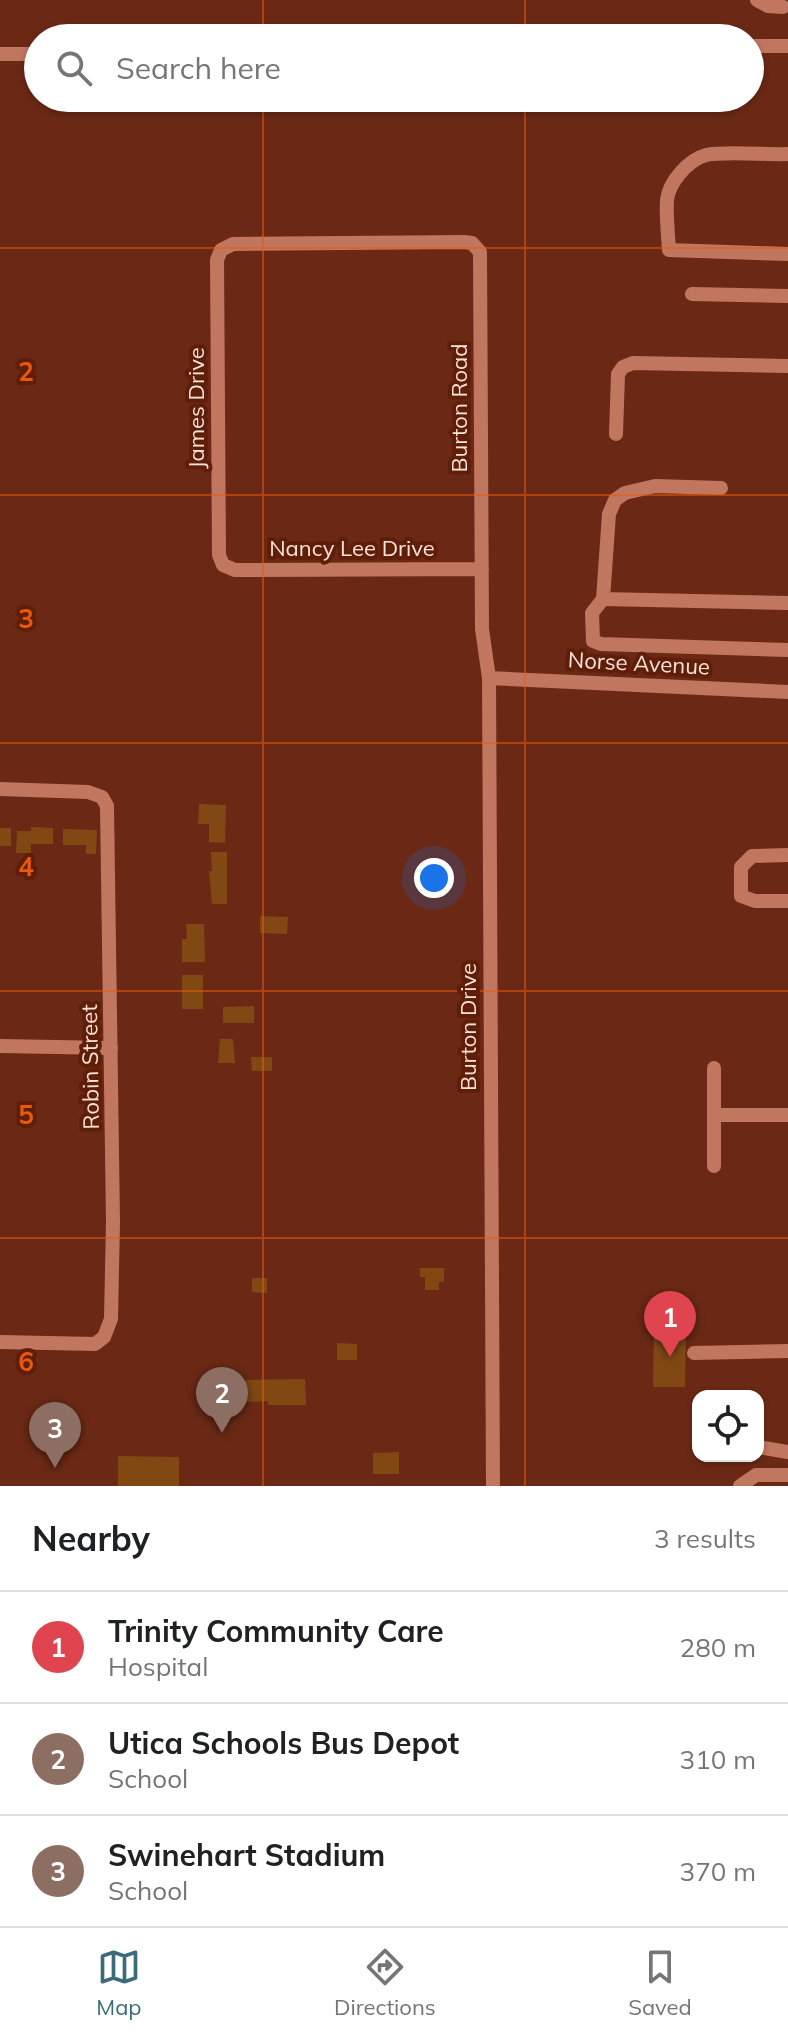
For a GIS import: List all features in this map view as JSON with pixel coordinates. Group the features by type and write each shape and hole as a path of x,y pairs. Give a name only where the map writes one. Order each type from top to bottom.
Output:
{"street":[{"path":"757,0 768,6 783,7"},
{"path":"764,46 788,46"},
{"path":"0,54 24,54"},
{"path":"788,154 705,155 676,178 667,200 669,250 788,254"},
{"name":"James Drive","path":"223,565 219,555 217,260 221,250 233,244 464,242 477,247"},
{"name":"Burton Road","path":"477,247 480,258 482,569"},
{"path":"692,294 788,296"},
{"path":"616,434 618,374 623,367 633,363 788,366"},
{"path":"721,488 655,486 625,493 615,500 609,514 603,599 592,613 593,641 601,644 788,650"},
{"name":"Nancy Lee Drive","path":"223,565 235,570 482,569"},
{"name":"Burton Drive","path":"482,569 482,629 489,678 493,1486"},
{"path":"603,599 788,603"},
{"name":"Norse Avenue","path":"489,678 788,692"},
{"name":"Robin Street","path":"0,789 88,792 102,797 107,806 112,1293 111,1319 104,1337 95,1344 0,1342"},
{"path":"788,855 752,856 741,867 741,896 755,901 788,901"},
{"path":"0,1046 111,1048"},
{"path":"714,1068 714,1166"},
{"path":"714,1115 788,1115"},
{"path":"694,1353 788,1351"},
{"path":"764,1448 788,1452"},
{"path":"740,1486 756,1475 769,1481 788,1481"},
{"path":"756,1486 788,1475"}],"building":[{"path":"199,804 226,805 225,843 209,842 209,824 198,824"},
{"path":"31,827 53,828 53,844 31,844 31,853 16,853 17,831 31,831"},
{"path":"0,828 11,828 11,846 0,846"},
{"path":"63,829 97,830 96,854 86,854 86,845 63,845"},
{"path":"211,852 227,852 227,904 212,904"},
{"path":"260,916 288,917 287,934 260,933"},
{"path":"186,924 204,924 205,962 182,962 182,939 187,939"},
{"path":"182,975 203,975 203,1009 182,1009"},
{"path":"254,1006 254,1023 223,1023 223,1007"},
{"path":"220,1039 233,1039 235,1063 218,1063"},
{"path":"251,1057 272,1057 272,1071 252,1071"},
{"path":"420,1268 444,1268 444,1282 439,1282 439,1290 425,1290 425,1277 420,1277"},
{"path":"252,1278 267,1278 267,1293 252,1292"},
{"path":"654,1328 686,1329 685,1387 653,1387"},
{"path":"337,1343 357,1344 357,1360 337,1360"},
{"path":"305,1379 306,1405 240,1402 240,1380"},
{"path":"399,1452 399,1474 373,1474 373,1453"},
{"path":"118,1456 179,1457 179,1486 118,1486"}],"place":[{"name":"Trinity Community Care","path":"670,1357"},
{"name":"Utica Schools Bus Depot","path":"222,1433"},
{"name":"Swinehart Stadium","path":"55,1468"}]}
